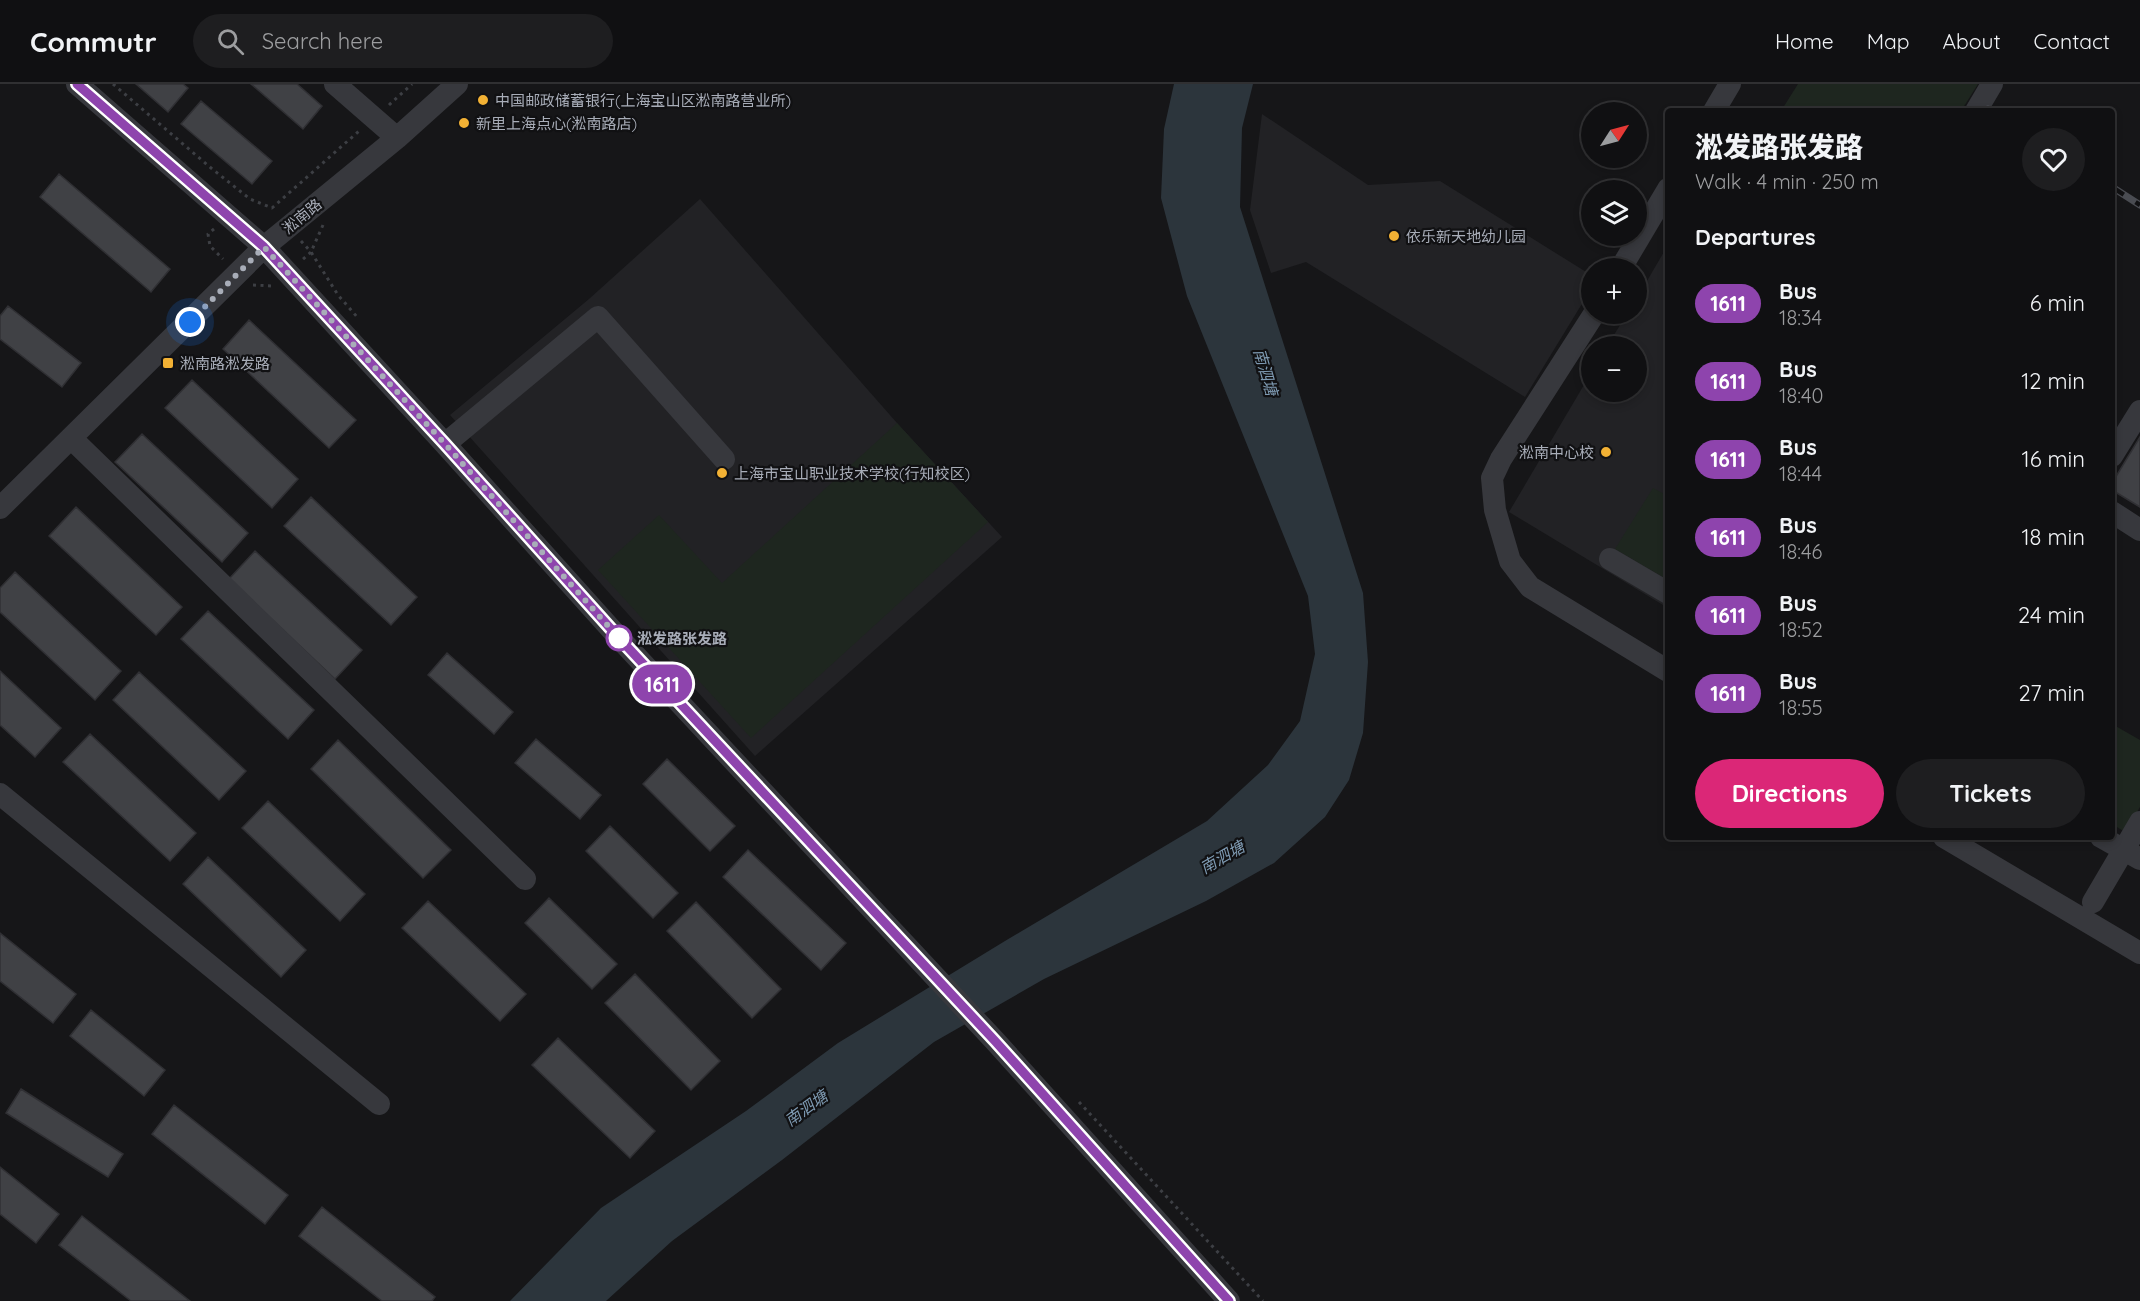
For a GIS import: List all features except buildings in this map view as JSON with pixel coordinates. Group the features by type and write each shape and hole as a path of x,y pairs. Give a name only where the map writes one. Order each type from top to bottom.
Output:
{"street":[{"path":"77,84 264,247 628,648 995,1041 1229,1301"},
{"path":"334,84 397,138"},
{"name":"淞南路","path":"0,508 264,247 397,138 457,84"},
{"path":"1716,108 1730,84"},
{"path":"1978,108 1992,84"},
{"path":"1627,258 1665,194"},
{"path":"445,444 598,317 724,459"},
{"path":"1588,324 1501,459 1492,478 1495,510 1510,561 1530,587 1665,669"},
{"path":"2116,442 2140,411"},
{"path":"71,438 525,879"},
{"path":"2115,514 2140,530"},
{"path":"1610,559 1665,590"},
{"path":"0,794 379,1104"},
{"path":"2093,902 2132,854 2140,822"},
{"path":"1953,840 2140,953"},
{"path":"2106,840 2132,854"}],"path":[{"path":"113,84 242,193 272,208 412,84"},
{"path":"324,224 311,252 338,295 361,321"},
{"path":"1078,1101 1263,1301"}],"shaded area":[{"path":"1798,84 1978,84 1963,108 1783,108"},
{"name":"依乐新天地幼儿园","path":"1262,114 1368,185 1440,181 1581,269 1581,305 1525,397 1306,262 1271,273 1250,210"},
{"name":"上海市宝山职业技术学校(行知校区)","path":"700,199 897,423 1002,537 755,756 450,415 589,299"},
{"name":"淞南中心校","path":"1665,250 1665,606 1509,512 1581,390 1581,402 1647,402 1647,336 1613,336 1621,324 1647,324 1647,281"},
{"path":"897,423 988,522 751,738 598,570 659,515 722,583"},
{"path":"1653,488 1665,494 1665,578 1615,549"},
{"path":"2115,726 2140,740 2140,807 2125,832 2115,826"}],"water":[{"name":"南泗塘","path":"1174,84 1253,84 1242,128 1240,207 1363,593 1368,662 1363,733 1349,780 1325,817 1274,863 1206,901 1044,979 934,1042 782,1160 672,1241 606,1301 510,1301 601,1208 746,1111 838,1043 1207,821 1268,765 1300,721 1315,654 1308,596 1187,296 1161,198 1164,129"}],"railway":[{"path":"2115,189 2140,205"}],"bus line":[{"name":"1611","path":"77,84 264,247 620,639 995,1041 1229,1301"}],"place":[{"name":"中国邮政储蓄银行(上海宝山区淞南路营业所)","path":"483,100"},
{"name":"新里上海点心(淞南路店)","path":"464,123"},
{"name":"依乐新天地幼儿园","path":"1394,236"},
{"name":"淞南路淞发路","path":"168,363"},
{"name":"淞南中心校","path":"1606,452"},
{"name":"上海市宝山职业技术学校(行知校区)","path":"722,473"},
{"name":"淞发路张发路","path":"619,638"}],"route":[{"path":"190,322 264,247 619,638"}]}
